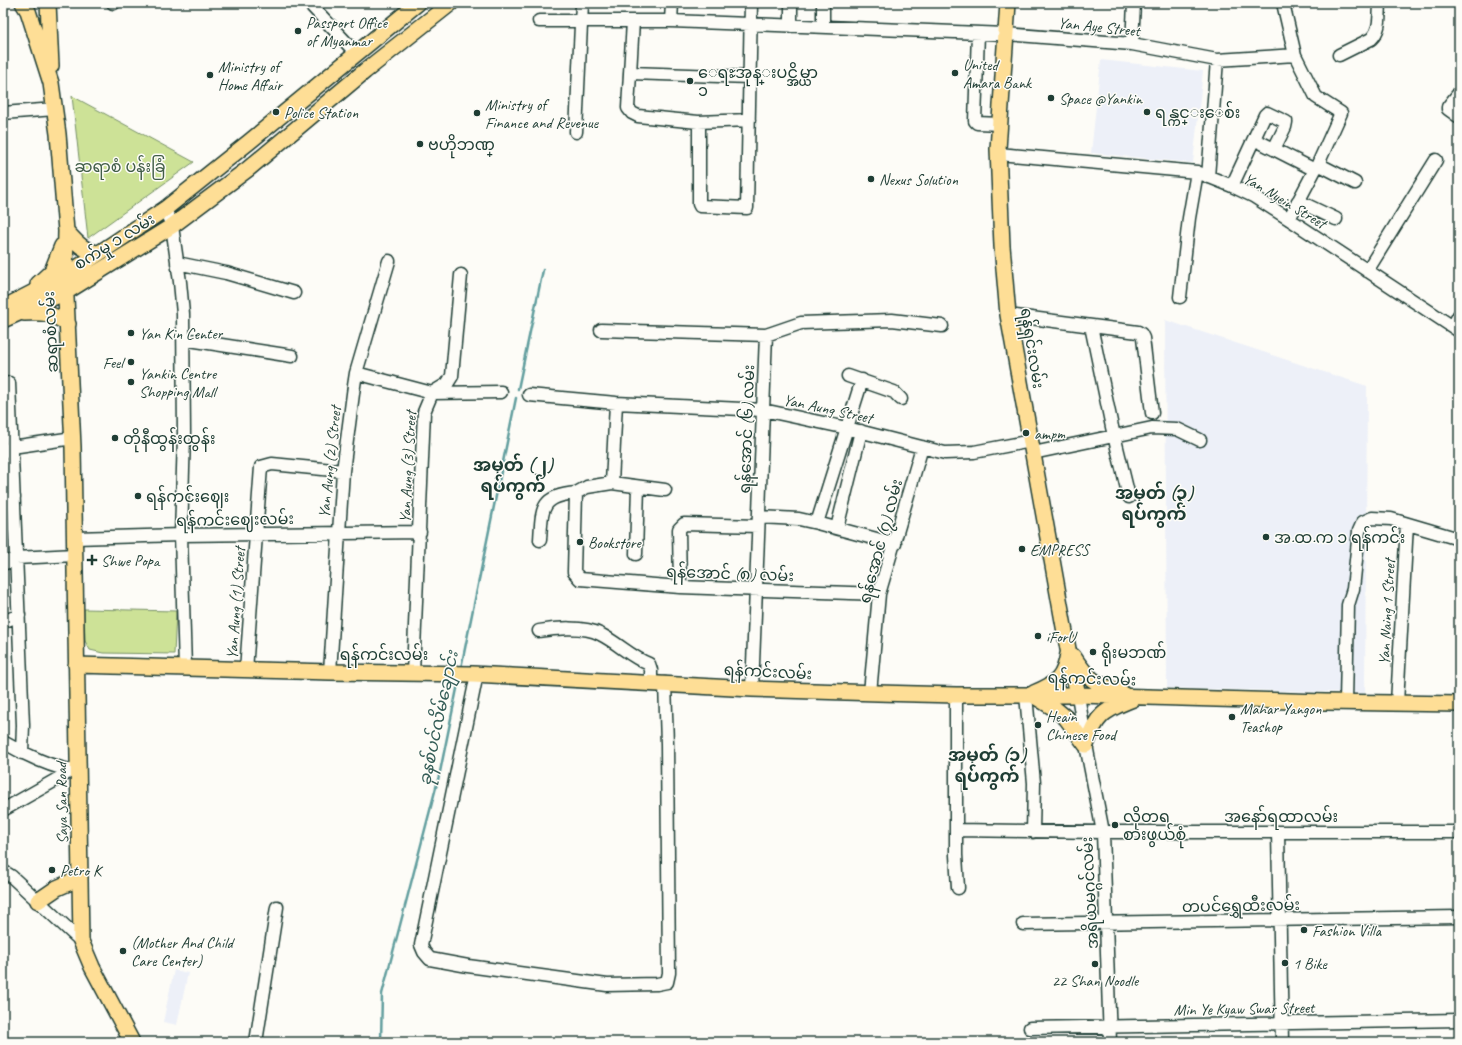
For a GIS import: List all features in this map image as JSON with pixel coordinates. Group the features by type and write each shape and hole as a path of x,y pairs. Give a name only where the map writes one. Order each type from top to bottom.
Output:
{"main road":[{"path":"48,3 51,83"},
{"path":"356,53 418,3"},
{"path":"378,36 390,50 451,3"},
{"name":"ရန်ရှင်းလမ်း","path":"1008,3 999,154 1002,246 1008,315 1068,649 1078,695"},
{"name":"ဆရာစံလမ်း","path":"27,6 51,83 55,109 66,231 65,276 73,438 76,665"},
{"name":"စက်မှု ၁ လမ်း","path":"10,308 66,292 106,268 176,222 248,169 390,50"},
{"name":"စက်မှု ၁ လမ်း","path":"10,308 65,276 165,208 249,142 356,53"},
{"path":"66,231 78,245 91,252 98,253"},
{"path":"3,320 10,308 22,294 44,279 52,271 59,255 66,231"},
{"path":"10,308 48,313 56,316 68,324 76,298 86,285 106,268"},
{"path":"1029,694 1052,685 1060,678 1066,668 1068,649"},
{"path":"1068,649 1090,679 1104,687 1138,697"},
{"name":"ရန်ကင်းလမ်း","path":"76,665 466,674 752,689 870,693 956,695 1029,694 1459,704"},
{"name":"Saya San Road","path":"76,665 74,771 80,878 81,941"},
{"path":"1029,694 1054,708 1066,718 1086,745"},
{"path":"1086,745 1094,725 1100,717 1121,703 1138,697"},
{"path":"38,901 57,888 80,878"},
{"path":"81,941 92,967 132,1042"}],"street":[{"path":"309,3 356,53"},
{"path":"576,132 582,3"},
{"path":"671,21 672,3"},
{"path":"698,122 698,204 700,206 747,208 751,3"},
{"path":"791,3 791,26"},
{"path":"823,3 823,27"},
{"path":"1132,44 1134,3"},
{"path":"1283,3 1295,55 1316,97 1341,113 1316,167 1289,219"},
{"path":"1339,55 1375,36 1378,32 1380,3"},
{"name":"Yan Aye Street","path":"539,21 671,21 1006,34 1132,44 1217,60 1295,55"},
{"path":"633,21 628,108 632,113 638,116 698,122 749,120"},
{"path":"978,33 974,118 977,123 1000,124"},
{"path":"1180,296 1189,218 1202,175 1217,60"},
{"path":"630,73 749,77"},
{"path":"1459,93 1448,107 1448,110 1459,117"},
{"path":"3,113 55,109"},
{"path":"1232,186 1267,113 1286,122 1285,128 1276,144"},
{"path":"1257,134 1316,167 1355,183"},
{"name":"Yan Nyein Street","path":"999,154 1202,175 1232,186 1253,196 1456,329"},
{"path":"1367,271 1436,160"},
{"path":"1298,201 1336,219"},
{"path":"165,208 176,222 177,263 183,314 184,449 181,535 184,668"},
{"name":"Yan Aung (2) Street","path":"330,672 343,471 356,373 389,261"},
{"path":"177,263 226,273 294,293"},
{"name":"Yan Aung (3) Street","path":"413,673 424,412 432,393 447,384 452,376 461,275"},
{"path":"1456,329 1459,314"},
{"path":"1008,315 1138,332 1141,334 1143,338 1152,413"},
{"path":"601,330 766,335 800,323 892,320 942,326"},
{"path":"1091,326 1115,437 1130,497"},
{"name":"ရန်အောင် (၆) လမ်း","path":"752,689 766,335"},
{"path":"183,339 292,356"},
{"path":"356,373 432,393 501,392"},
{"path":"848,376 894,392 901,399"},
{"path":"817,523 862,380"},
{"path":"9,384 8,449 14,497 23,725 22,753"},
{"name":"Yan Aung Street","path":"529,395 616,403 763,410 862,431 945,453 1032,447 1115,437 1152,428 1177,429 1200,440"},
{"path":"612,483 616,403"},
{"path":"837,528 862,431"},
{"path":"8,449 73,438"},
{"name":"ရန်အောင် (၇) လမ်း","path":"870,693 879,594 895,544 922,447"},
{"name":"Yan Aung (1) Street","path":"246,670 261,467 272,464 343,471"},
{"path":"540,540 542,510 549,500 561,494 576,493 587,487 612,483 665,490"},
{"path":"636,554 638,487"},
{"name":"ရန်အောင် (၈) လမ်း","path":"576,493 574,572 580,579 680,588 879,594"},
{"path":"3,503 14,497"},
{"path":"1346,702 1348,605 1353,589 1359,531 1363,522 1372,518 1391,518 1459,539"},
{"path":"680,588 679,529 684,524 758,522 799,519 895,544"},
{"name":"Yan Naing 1 Street","path":"1397,703 1408,524"},
{"name":"ရန်ကင်းဈေးလမ်း","path":"75,538 420,532"},
{"path":"3,564 16,558 75,555"},
{"path":"3,622 19,615"},
{"path":"466,674 421,945 424,952 430,959 468,966 607,985 657,984 667,982 669,973 667,744 658,683 651,670 650,664 639,660 599,633 579,629 558,628 539,631"},
{"path":"1029,694 1034,783 1034,832"},
{"path":"956,695 956,830 958,888"},
{"name":"အရိယမဂ္ဂင်လမ်း","path":"1078,695 1103,832 1110,1042"},
{"path":"3,742 22,753 74,771"},
{"path":"3,810 74,771"},
{"name":"အနော်ရထာလမ်း","path":"956,830 1034,832 1459,832"},
{"path":"1278,832 1282,1042"},
{"path":"3,871 11,876 81,941"},
{"path":"256,1042 277,907"},
{"name":"တပင်ရွှေထီးလမ်း","path":"1023,924 1107,924 1459,917"},
{"name":"Min Ye Kyaw Swar Street","path":"1030,1028 1459,1020"}],"shaded area":[{"name":"ရန္ကင္းေစ်း","path":"1101,60 1203,71 1193,163 1091,153"},
{"name":"အ.ထ.က ၁ ရန်ကင်း","path":"1165,320 1367,386 1365,693 1167,688"},
{"path":"174,970 188,973 177,1025 163,1022"}],"green space":[{"name":"ဆရာစံ ပန်းခြံ","path":"72,96 194,162 88,238"},
{"path":"84,609 176,611 174,654 103,653 90,650 85,641"}],"waterway":[{"name":"ခုနစ်ပင်လိမ်ချောင်း","path":"518,389 543,270"},
{"name":"ခုနစ်ပင်လိမ်ချောင်း","path":"461,668 516,398"},
{"name":"ခုနစ်ပင်လိမ်ချောင်း","path":"381,1042 382,994 440,772 459,679"}],"place":[{"name":"Passport Office of Myanmar","path":"298,31"},
{"name":"United Amara Bank","path":"955,73"},
{"name":"Ministry of Home Affair","path":"210,75"},
{"name":"ေရႊအုန္းပင္အိမ္ယာ ၁","path":"690,81"},
{"name":"Space @Yankin","path":"1051,98"},
{"name":"Police Station","path":"276,112"},
{"name":"ရန္ကင္းေစ်း","path":"1147,112"},
{"name":"Ministry of Finance and Revenue","path":"477,113"},
{"name":"ဗဟိုဘဏ္","path":"420,144"},
{"name":"Nexus Solution","path":"871,179"},
{"name":"Yan Kin Center","path":"131,333"},
{"name":"Feel","path":"131,362"},
{"name":"Yankin Centre Shopping Mall","path":"131,382"},
{"name":"ampm","path":"1026,433"},
{"name":"တိုနီထွန်းထွန်း","path":"115,438"},
{"name":"ရန်ကင်းဈေး","path":"138,496"},
{"name":"အ.ထ.က ၁ ရန်ကင်း","path":"1266,537"},
{"name":"Bookstore","path":"580,542"},
{"name":"EMPRESS","path":"1022,549"},
{"name":"Shwe Popa","path":"92,560"},
{"name":"iForU","path":"1038,636"},
{"name":"ရိုးမဘဏ်","path":"1093,652"},
{"name":"Mahar Yangon Teashop","path":"1232,717"},
{"name":"Heain Chinese Food","path":"1038,725"},
{"name":"လိုတရ စားဖွယ်စုံ","path":"1115,825"},
{"name":"Petro K","path":"52,870"},
{"name":"Fashion Villa","path":"1304,930"},
{"name":"(Mother And Child Care Center)","path":"123,951"},
{"name":"1 Bike","path":"1285,963"},
{"name":"22 Shan Noodle","path":"1095,964"}],"district":[{"name":"အမှတ် (၂) ရပ်ကွက်","path":"513,475"},
{"name":"အမှတ် (၃) ရပ်ကွက်","path":"1154,503"},
{"name":"အမှတ် (၁) ရပ်ကွက်","path":"987,765"}]}
